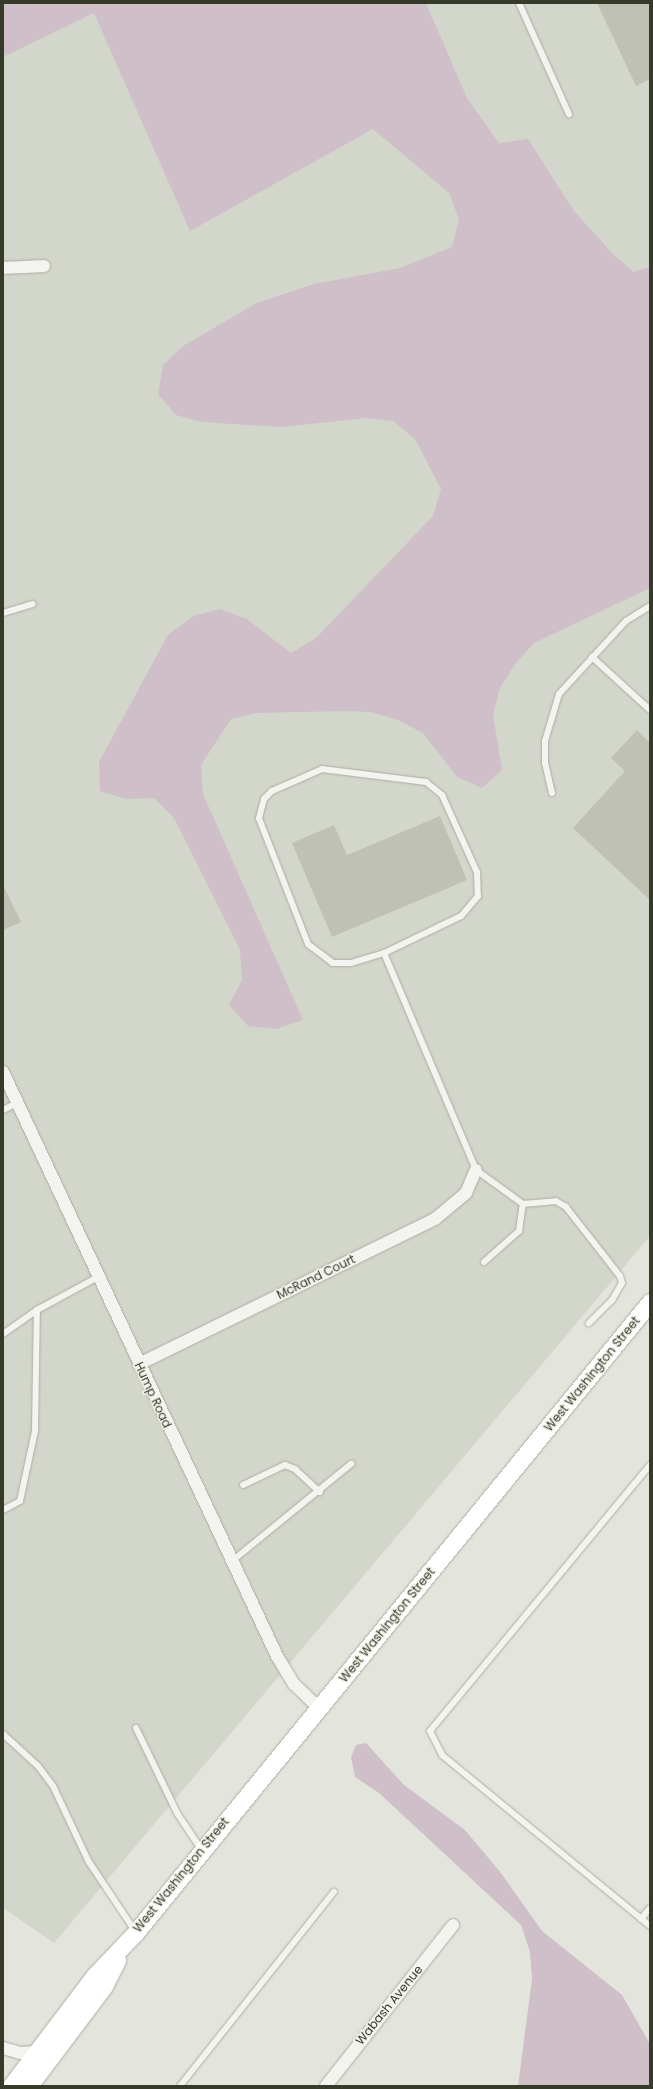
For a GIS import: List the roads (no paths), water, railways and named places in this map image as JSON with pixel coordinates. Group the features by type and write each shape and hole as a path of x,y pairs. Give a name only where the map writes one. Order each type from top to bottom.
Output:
{"street":[{"path":"3,268 44,266"},
{"name":"Hump Road","path":"3,1072 138,1364 277,1656 294,1684 319,1708"},
{"name":"McRand Court","path":"138,1364 435,1219 466,1193 476,1170"},
{"name":"West Washington Street","path":"11,2086 95,1976 136,1932 202,1849 650,1302"},
{"name":"Wabash Avenue","path":"326,2086 454,1926"},
{"name":"West Washington Street","path":"29,2086 104,1986 123,1947"},
{"path":"3,2048 20,2053 36,2052"}],"lane":[{"path":"519,3 569,114"},
{"path":"3,613 33,604"},
{"path":"552,793 545,763 551,714 559,694 626,621 650,606"},
{"path":"592,657 650,710"},
{"path":"322,769 426,782 442,795 477,872 478,896 461,916 384,953 351,963 333,962 318,955 308,944 259,818 264,799 272,791 322,769"},
{"path":"384,953 476,1170 523,1204 556,1201 566,1207 620,1276 622,1283 612,1300 589,1323"},
{"path":"3,1110 17,1103"},
{"path":"484,1262 519,1231 523,1204"},
{"path":"3,1334 37,1310 98,1278"},
{"path":"3,1510 20,1501 35,1431 37,1310"},
{"path":"232,1561 320,1492 351,1464"},
{"path":"243,1485 285,1465 295,1469 320,1492"},
{"path":"650,1465 430,1731 442,1755 650,1926"},
{"path":"136,1728 177,1813 202,1849"},
{"path":"3,1734 38,1766 53,1786 89,1862 136,1932"},
{"path":"180,2086 334,1892"},
{"path":"641,1919 650,1908"}]}
